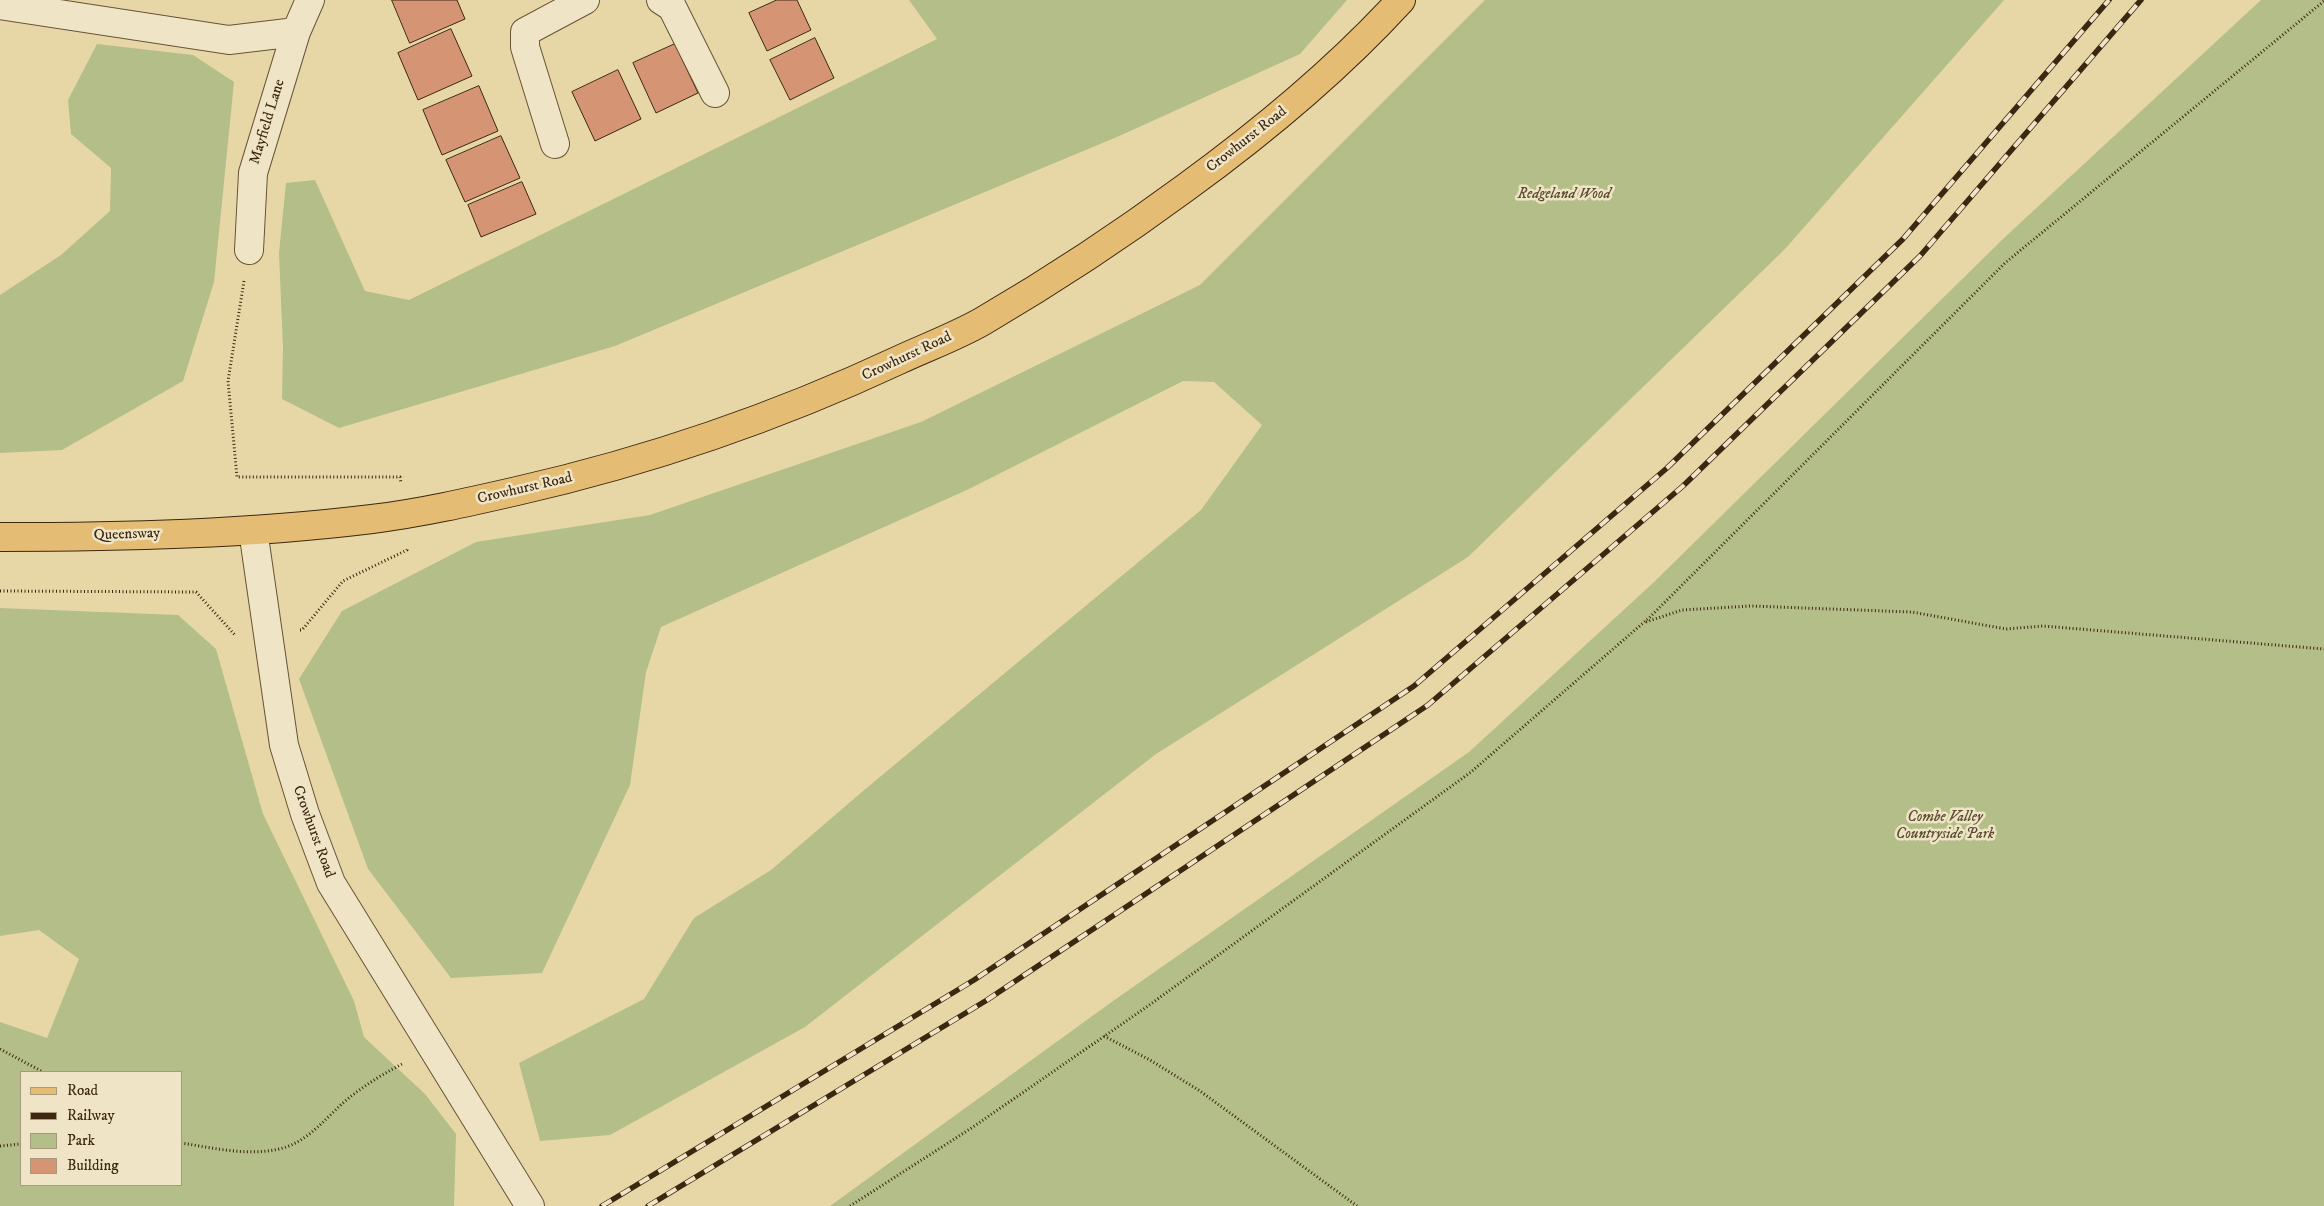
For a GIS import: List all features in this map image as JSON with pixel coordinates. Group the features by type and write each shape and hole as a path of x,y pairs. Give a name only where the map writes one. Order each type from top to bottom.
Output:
{"main road":[{"name":"Crowhurst Road","path":"253,530 405,514 573,478 718,435 839,388 980,323 1112,241 1237,150 1312,88 1401,0"},
{"name":"Queensway","path":"0,537 73,537 253,530"}],"street":[{"name":"Mayfield Lane","path":"249,250 253,173 296,32 310,0"},
{"path":"555,144 525,47 525,32 585,0"},
{"path":"661,0 672,7 715,93"},
{"path":"0,5 229,40 296,32"},
{"name":"Crowhurst Road","path":"253,530 284,745 304,814 331,883 530,1206"}],"path":[{"path":"850,1206 973,1127 1104,1036 1303,895 1471,772 1643,623 2006,263 2324,1"},
{"path":"1643,623 1682,610 1751,606 1912,612 2006,629 2042,626 2324,650"},
{"path":"1104,1036 1150,1060 1200,1091 1357,1206"},
{"path":"0,1049 42,1071"},
{"path":"182,1143 238,1152 284,1148 312,1132 344,1102 379,1075 432,1049"},
{"path":"0,1146 20,1144"}],"green space":[{"path":"909,0 1347,0 1300,54 1117,137 615,346 339,428 282,399 283,348 279,253 286,183 315,180 365,291 409,300 937,39"},
{"name":"Redgeland Wood","path":"1485,0 2004,0 1785,249 1468,557 1156,754 805,1027 610,1135 540,1141 519,1063 644,999 694,918 771,870 863,791 1201,510 1262,425 1214,382 1183,381 969,489 661,627 646,672 630,785 542,973 451,978 368,869 299,679 342,611 476,542 650,515 921,422 1200,285"},
{"name":"Combe Valley Countryside Park","path":"2261,0 2324,0 2324,1206 830,1206 1113,1001 1469,752 1653,583 2004,238"},
{"path":"97,44 193,55 234,82 214,282 183,381 62,450 0,453 0,295 61,255 110,211 111,168 71,134 68,100"},
{"path":"0,608 178,615 216,649 263,814 354,1001 364,1037 425,1094 456,1134 454,1206 0,1206 0,1022 47,1038 79,959 39,930 0,936"}],"building":[{"path":"392,0 457,0 465,19 410,43"},
{"path":"777,0 797,0 811,30 767,51 749,13"},
{"path":"451,29 472,76 418,100 398,53"},
{"path":"815,38 834,78 790,100 770,60"},
{"path":"675,44 698,93 656,113 633,63"},
{"path":"618,70 641,119 595,141 572,92"},
{"path":"479,86 498,131 442,155 423,110"},
{"path":"501,136 520,178 465,202 446,160"},
{"path":"522,182 536,214 481,237 468,205"}],"railway":[{"path":"602,1206 974,980 1414,686 1667,468 1903,239 2109,0"},
{"path":"648,1206 987,1000 1428,705 1683,486 1920,256 2141,0"}]}
